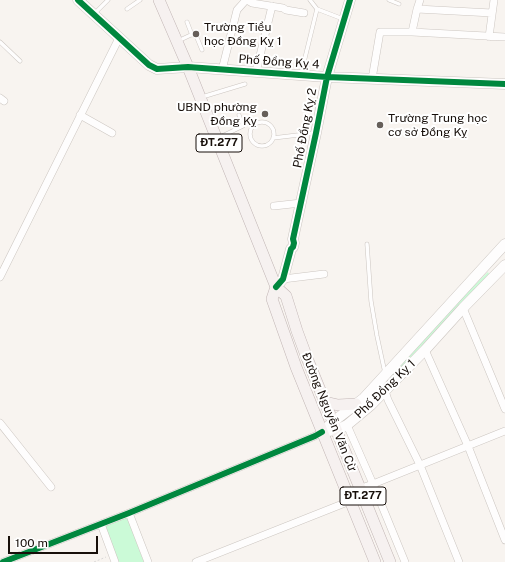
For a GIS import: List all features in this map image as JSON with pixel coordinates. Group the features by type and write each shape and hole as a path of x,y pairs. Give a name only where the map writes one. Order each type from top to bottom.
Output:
{"main road":[{"name":"Đường Nguyễn Văn Cừ","path":"159,0 286,296 300,338 325,402 390,562"},
{"name":"Đường Nguyễn Văn Cừ","path":"280,283 272,299 296,367 375,562"},
{"path":"325,402 338,405 356,404"}],"street":[{"path":"222,70 236,10 246,0 252,3 304,13"},
{"name":"Phố Đồng Kỵ 2","path":"280,283 290,249 290,243 293,239 327,77 350,0"},
{"path":"412,32 420,0"},
{"path":"489,36 494,0"},
{"name":"Phố Đồng Kỵ 4","path":"81,1 93,14 149,65 157,68 188,67 327,77 505,84"},
{"path":"256,72 272,6"},
{"path":"417,9 492,13"},
{"path":"372,79 380,32 412,32 505,37"},
{"path":"0,277 119,38"},
{"path":"80,115 112,133"},
{"path":"274,206 301,203"},
{"name":"Phố Đồng Kỵ 1","path":"335,426 356,404 364,398 503,250"},
{"name":"Phố Đồng Kỵ 1","path":"322,432 335,426 347,425 367,409 505,265"},
{"path":"280,283 324,274"},
{"path":"463,308 505,409"},
{"path":"425,350 468,446 505,540"},
{"path":"385,391 420,465 459,562"},
{"path":"0,423 51,487"},
{"path":"347,425 405,562"},
{"path":"196,562 348,497 360,489 505,431"},
{"path":"3,562 129,513 322,432"},
{"path":"129,513 148,562"},
{"path":"101,524 115,562"}],"lane":[{"path":"93,14 108,0"},
{"path":"126,9 140,0"},
{"path":"310,0 317,9 344,19"},
{"path":"389,0 399,4"},
{"path":"301,75 317,9"},
{"path":"187,22 192,35"},
{"path":"177,41 196,33 202,50"},
{"path":"0,42 20,61"},
{"path":"201,98 245,84"},
{"path":"239,115 243,126 251,132"},
{"path":"257,123 265,123 273,130 273,138 272,141 265,145 258,145 252,140 252,128 257,123"},
{"path":"217,138 243,126"},
{"path":"273,138 316,133"},
{"path":"367,244 371,301 385,374"}],"path":[{"path":"94,562 113,554"}],"green space":[{"path":"488,272 489,274 370,402 366,402 455,304"},
{"path":"125,518 128,519 144,562 118,562 105,528 106,526"}],"cycle path":[{"path":"78,0 149,65 157,69 188,67 327,77 505,84"},
{"path":"276,287 283,279 291,249 293,247 293,239 327,77 350,0"},
{"path":"3,562 129,513 322,432"}],"place":[{"name":"Trường Tiểu học Đồng Kỵ 1","path":"196,34"},
{"name":"UBND phường Đồng Kỵ","path":"265,114"},
{"name":"Trường Trung học cơ sở Đồng Kỵ","path":"380,125"}]}
